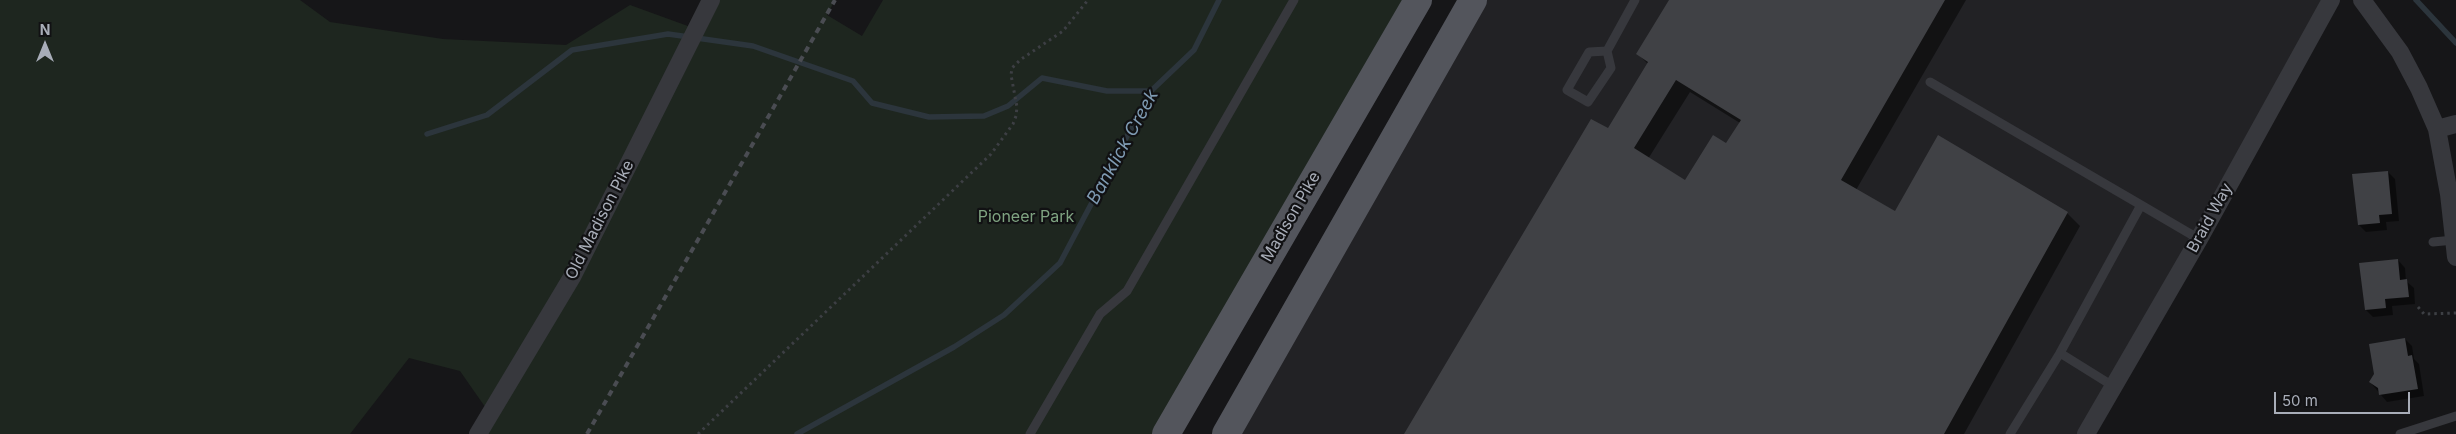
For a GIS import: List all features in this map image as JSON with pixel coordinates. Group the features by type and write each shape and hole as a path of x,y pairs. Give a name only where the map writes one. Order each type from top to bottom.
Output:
{"main road":[{"name":"Madison Pike","path":"1166,434 1418,0"},
{"path":"1226,434 1473,0"}],"street":[{"name":"Old Madison Pike","path":"478,434 572,277 711,0"},
{"name":"Braid Way","path":"2086,434 2199,239 2331,0"},
{"path":"2362,0 2400,52 2420,88 2436,128 2449,194 2455,248"},
{"path":"2436,128 2456,124"}],"lane":[{"path":"1030,434 1100,314 1126,291 1294,0"},
{"path":"1607,51 1589,52 1567,90 1588,102 1611,68 1607,51 1635,0"},
{"path":"1930,82 2199,239"},
{"path":"2010,434 2060,353 2141,205"},
{"path":"2434,242 2455,248"},
{"path":"2060,353 2113,386"},
{"path":"2400,434 2456,416"}],"path":[{"path":"698,434 991,154 1013,124 1017,107 1010,75 1012,68 1020,60 1063,31 1088,0"},
{"path":"2418,307 2424,314 2456,313"}],"shaded area":[{"path":"1473,0 2331,0 2086,434 1226,434"}],"green space":[{"name":"Pioneer Park","path":"0,0 300,0 330,22 443,39 566,45 630,5 696,29 711,0 835,0 827,15 862,36 883,0 1418,0 1166,434 478,434 490,414 460,371 409,358 350,434 0,434"}],"building":[{"path":"1669,0 1945,0 1841,180 1895,211 1938,135 2068,212 1944,434 1404,434 1591,119 1608,128 1648,62 1636,54","holes":["1676,80 1741,120 1726,143 1713,135 1685,180 1634,148"]},
{"path":"2388,171 2392,214 2379,215 2380,223 2358,225 2352,174"},
{"path":"2398,259 2400,280 2407,279 2409,297 2385,299 2386,308 2365,310 2359,263"},
{"path":"2405,338 2408,356 2412,355 2418,389 2379,395 2378,388 2369,382 2374,374 2369,344"}],"waterway":[{"name":"Banklick Creek","path":"797,434 954,347 1004,315 1060,263 1151,91 1194,50 1219,0"},
{"path":"2416,0 2456,43"},
{"path":"427,134 487,115 572,50 668,34 753,46 853,81 872,103 929,117 984,116 1008,106 1042,78 1107,91 1151,91"}],"railway":[{"path":"587,434 835,0"}]}
